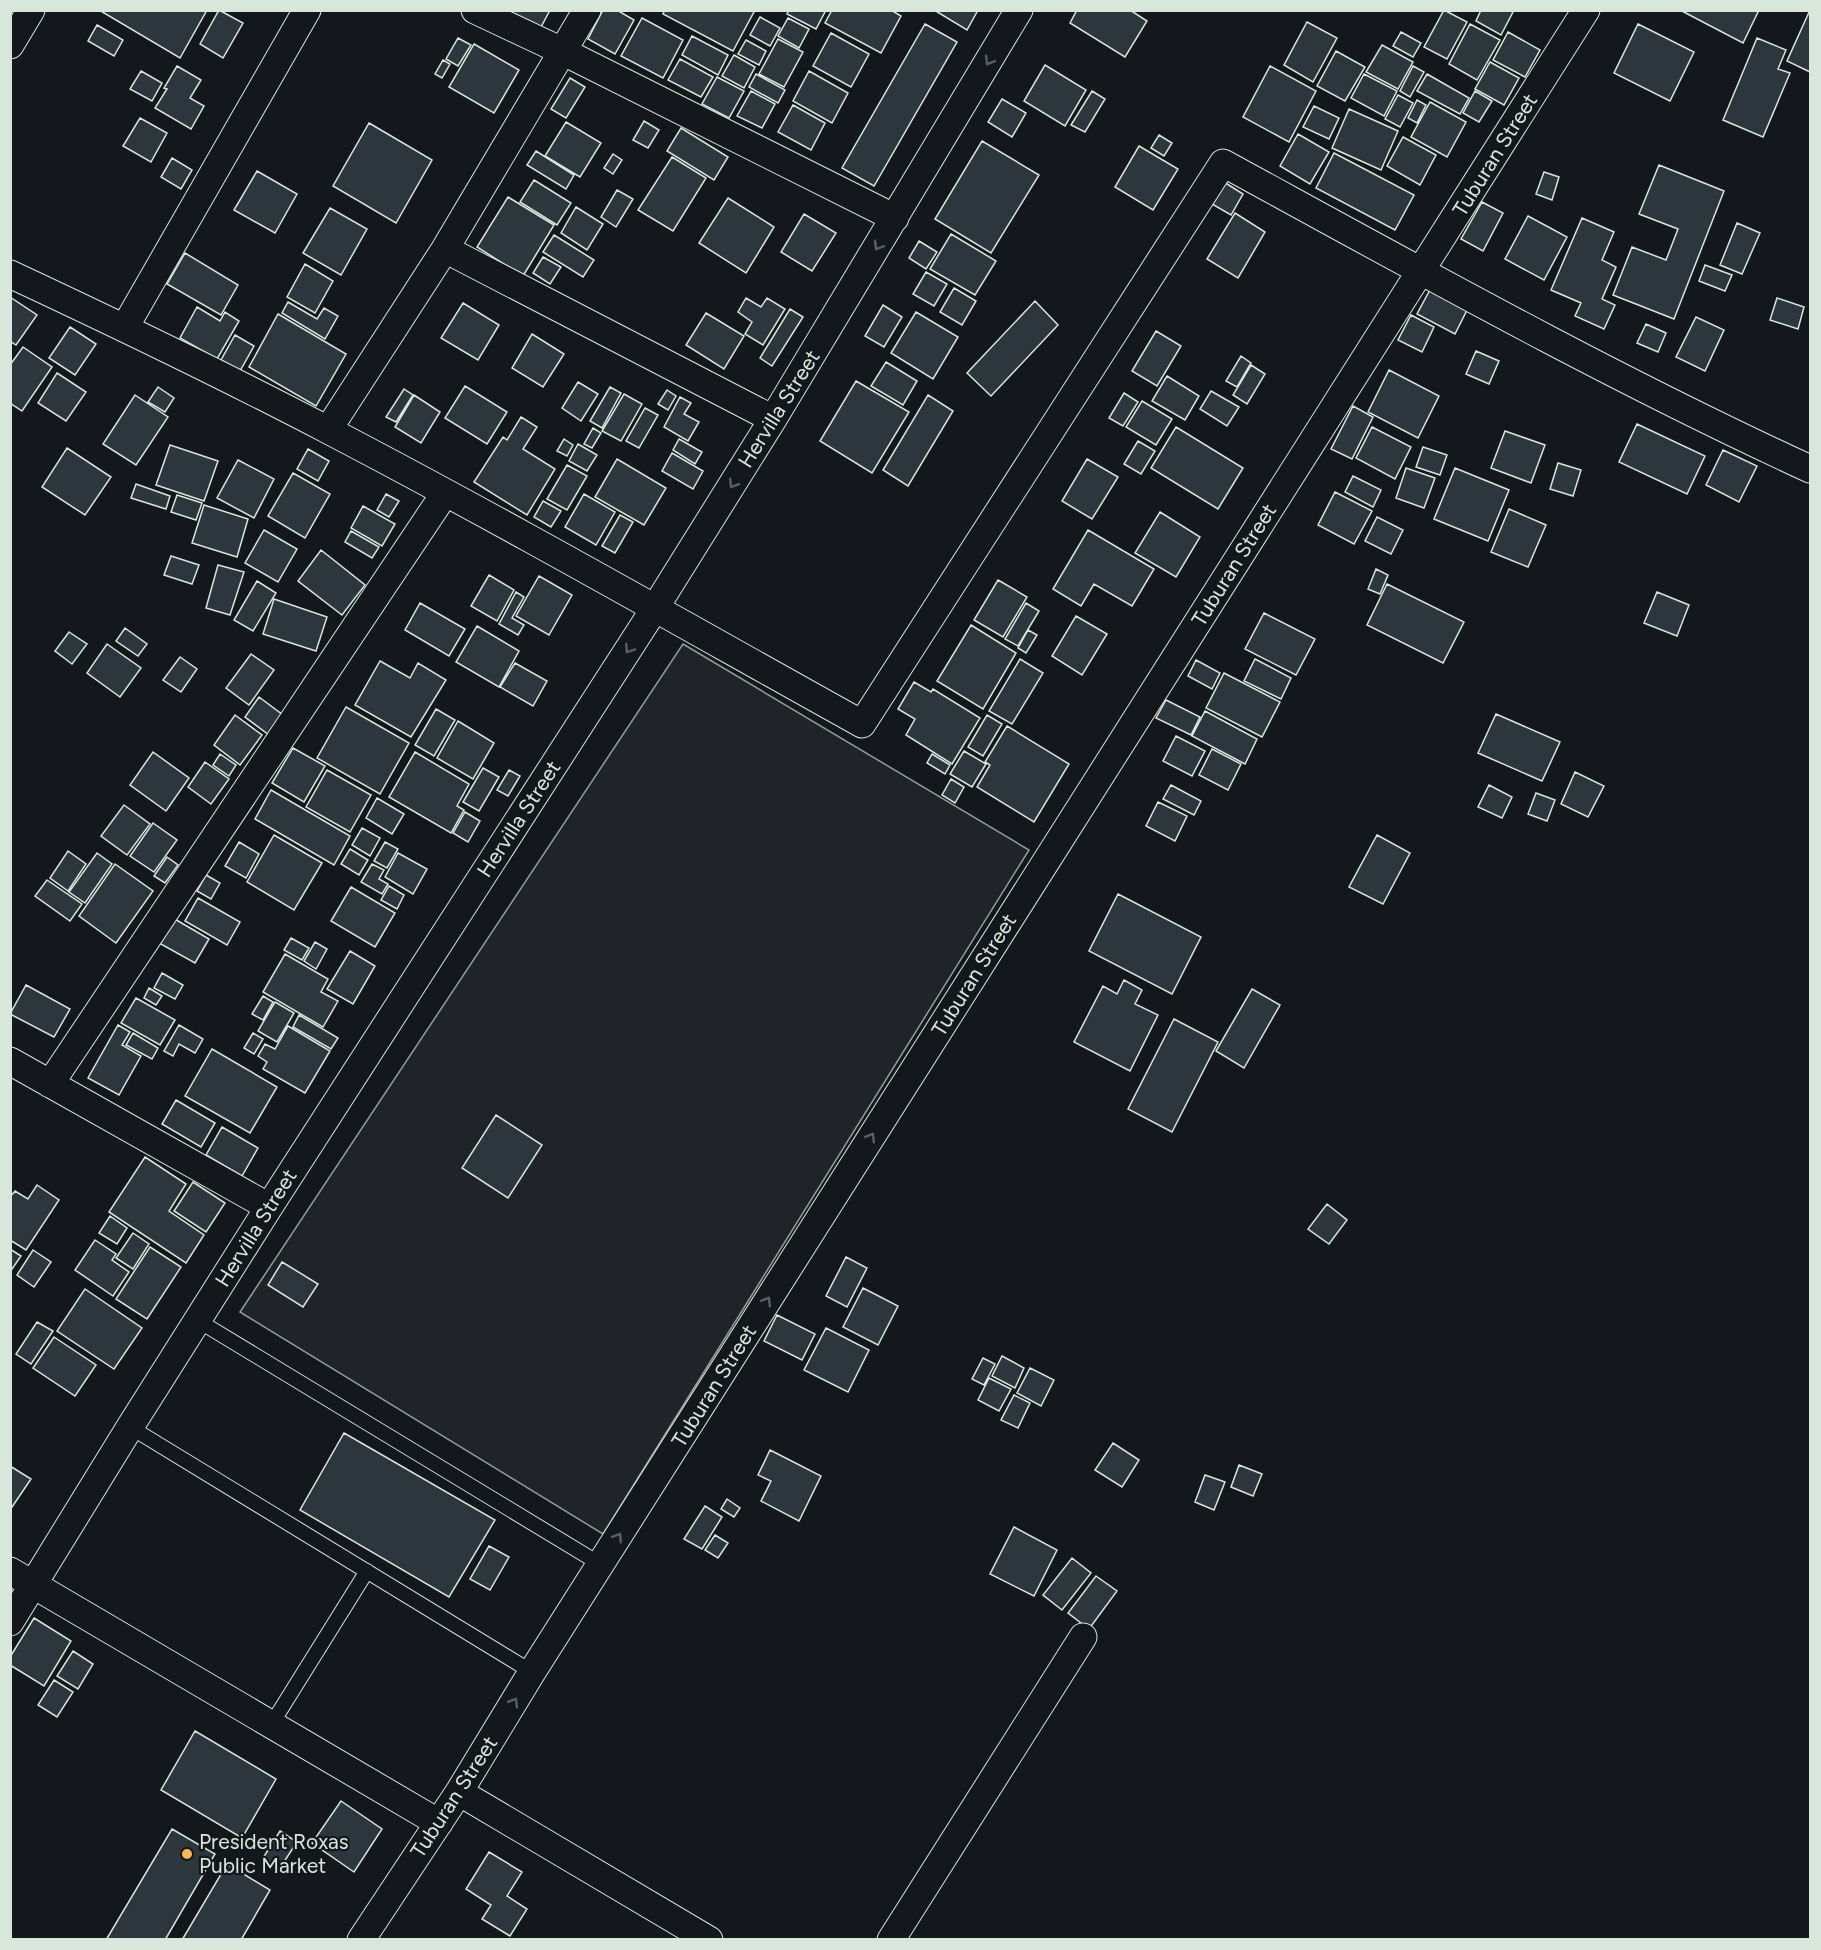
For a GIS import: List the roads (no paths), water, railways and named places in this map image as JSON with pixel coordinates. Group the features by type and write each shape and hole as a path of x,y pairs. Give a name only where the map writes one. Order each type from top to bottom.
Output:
{"street":[{"path":"10,45 31,10"},
{"path":"125,327 307,10"},
{"path":"475,10 564,52 895,218"},
{"path":"328,430 445,249 587,10"},
{"name":"Hervilla Street","path":"10,1622 269,1207 655,609 773,419 1019,10"},
{"name":"Tuburan Street","path":"361,1940 459,1792 532,1671 1586,10"},
{"path":"10,274 125,327 328,430 862,724 1223,163 1421,271 1718,427 1810,469"},
{"path":"445,249 773,419"},
{"path":"50,1084 445,494"},
{"path":"10,1061 269,1207"},
{"path":"10,1571 439,1823"},
{"path":"891,1940 1083,1636"},
{"path":"459,1792 709,1940"}],"lane":[{"path":"198,1320 600,1564"},
{"path":"130,1427 532,1671"},
{"path":"271,1725 367,1571"}],"place":[{"name":"President Roxas Public Market","path":"187,1854"}]}
